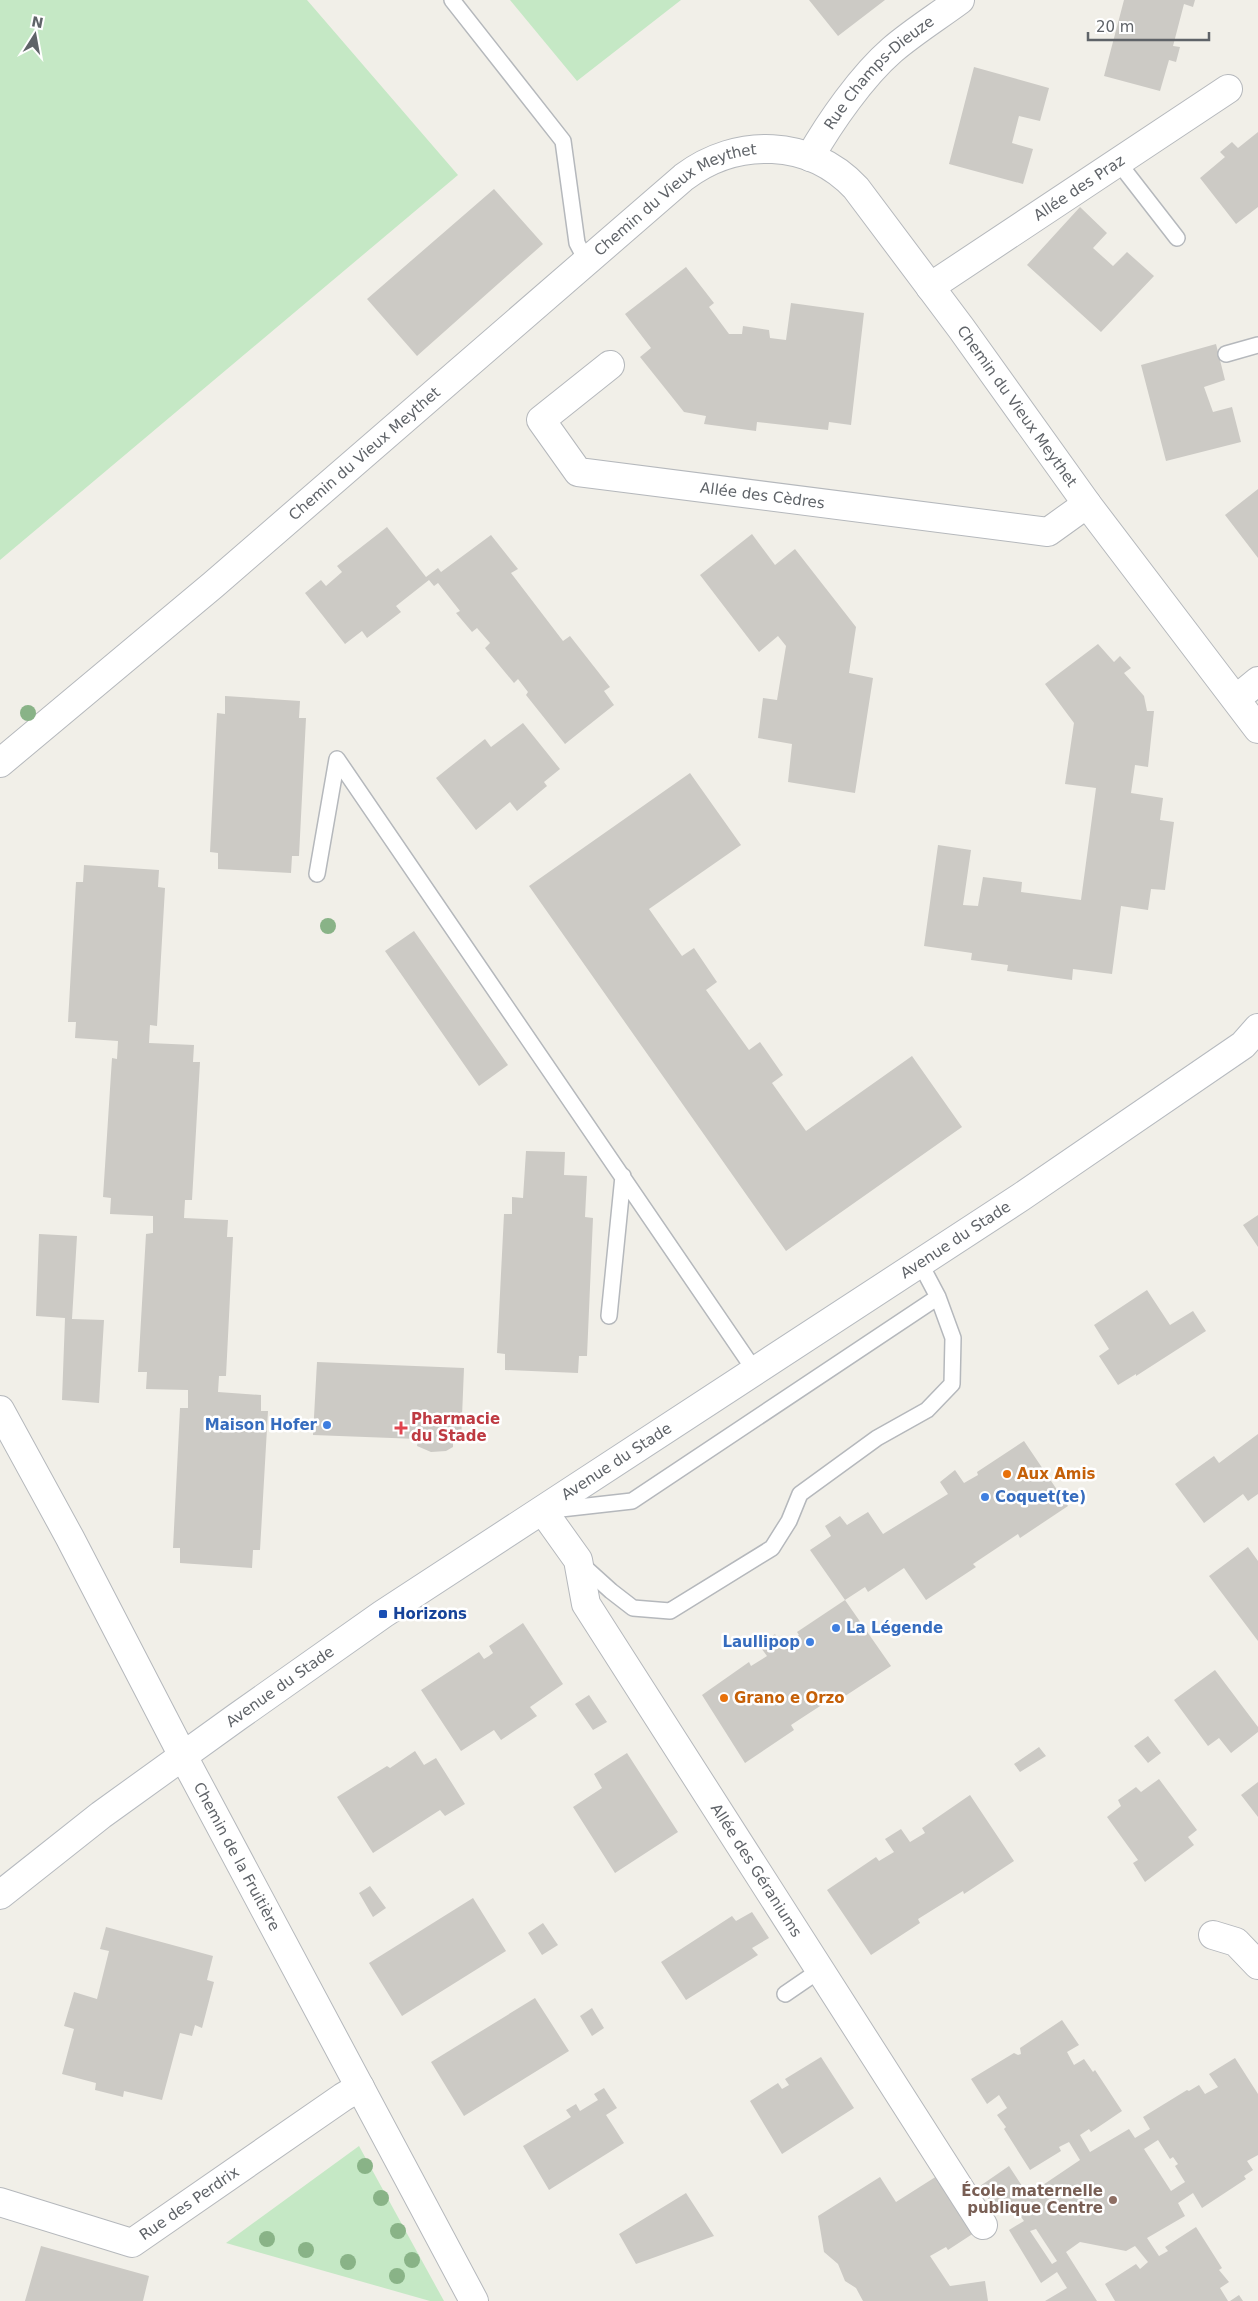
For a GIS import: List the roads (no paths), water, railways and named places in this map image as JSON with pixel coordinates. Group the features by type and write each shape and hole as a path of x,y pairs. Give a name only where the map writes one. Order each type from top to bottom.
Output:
{"street":[{"name":"Rue Champs-Dieuze","path":"810,157 821,138 858,87 881,60 960,0"},
{"name":"Allée des Praz","path":"930,287 1228,90"},
{"name":"Chemin du Vieux Meythet","path":"0,763 213,585 674,186 709,161 737,151 762,148 787,150 810,157 831,167 856,188 1087,504 1258,729"},
{"name":"Allée des Cèdres","path":"610,365 541,420 578,472 1048,532 1087,504"},
{"path":"1236,698 1258,681"},
{"name":"Avenue du Stade","path":"0,1895 101,1816 383,1614 1021,1197 1253,1037"},
{"name":"Chemin de la Fruitière","path":"0,1410 70,1538 183,1756 474,2301"},
{"name":"Allée des Géraniums","path":"543,1511 578,1560 586,1604 983,2225"},
{"path":"1213,1935 1236,1942 1258,1965"},
{"name":"Rue des Perdrix","path":"0,2202 132,2243 343,2096 360,2087"}],"lane":[{"path":"452,0 563,141 577,243 587,262"},
{"path":"1118,162 1177,238"},
{"path":"1226,354 1258,344"},
{"path":"317,874 337,759 756,1371"},
{"path":"609,1316 622,1176"},
{"path":"578,1560 611,1591 633,1608 670,1611 772,1548 788,1521 800,1494 877,1438 926,1410 952,1384 953,1338 938,1297 920,1263"},
{"path":"543,1511 632,1501 938,1297"},
{"path":"785,1994 820,1970"}],"place":[{"name":"Maison Hofer","path":"327,1425"},
{"name":"Pharmacie du Stade","path":"401,1428"},
{"name":"Aux Amis","path":"1007,1474"},
{"name":"Coquet(te)","path":"985,1497"},
{"name":"Horizons","path":"383,1614"},
{"name":"La Légende","path":"836,1628"},
{"name":"Laullipop","path":"810,1642"},
{"name":"Grano e Orzo","path":"724,1698"},
{"name":"École maternelle publique Centre","path":"1113,2200"}]}
